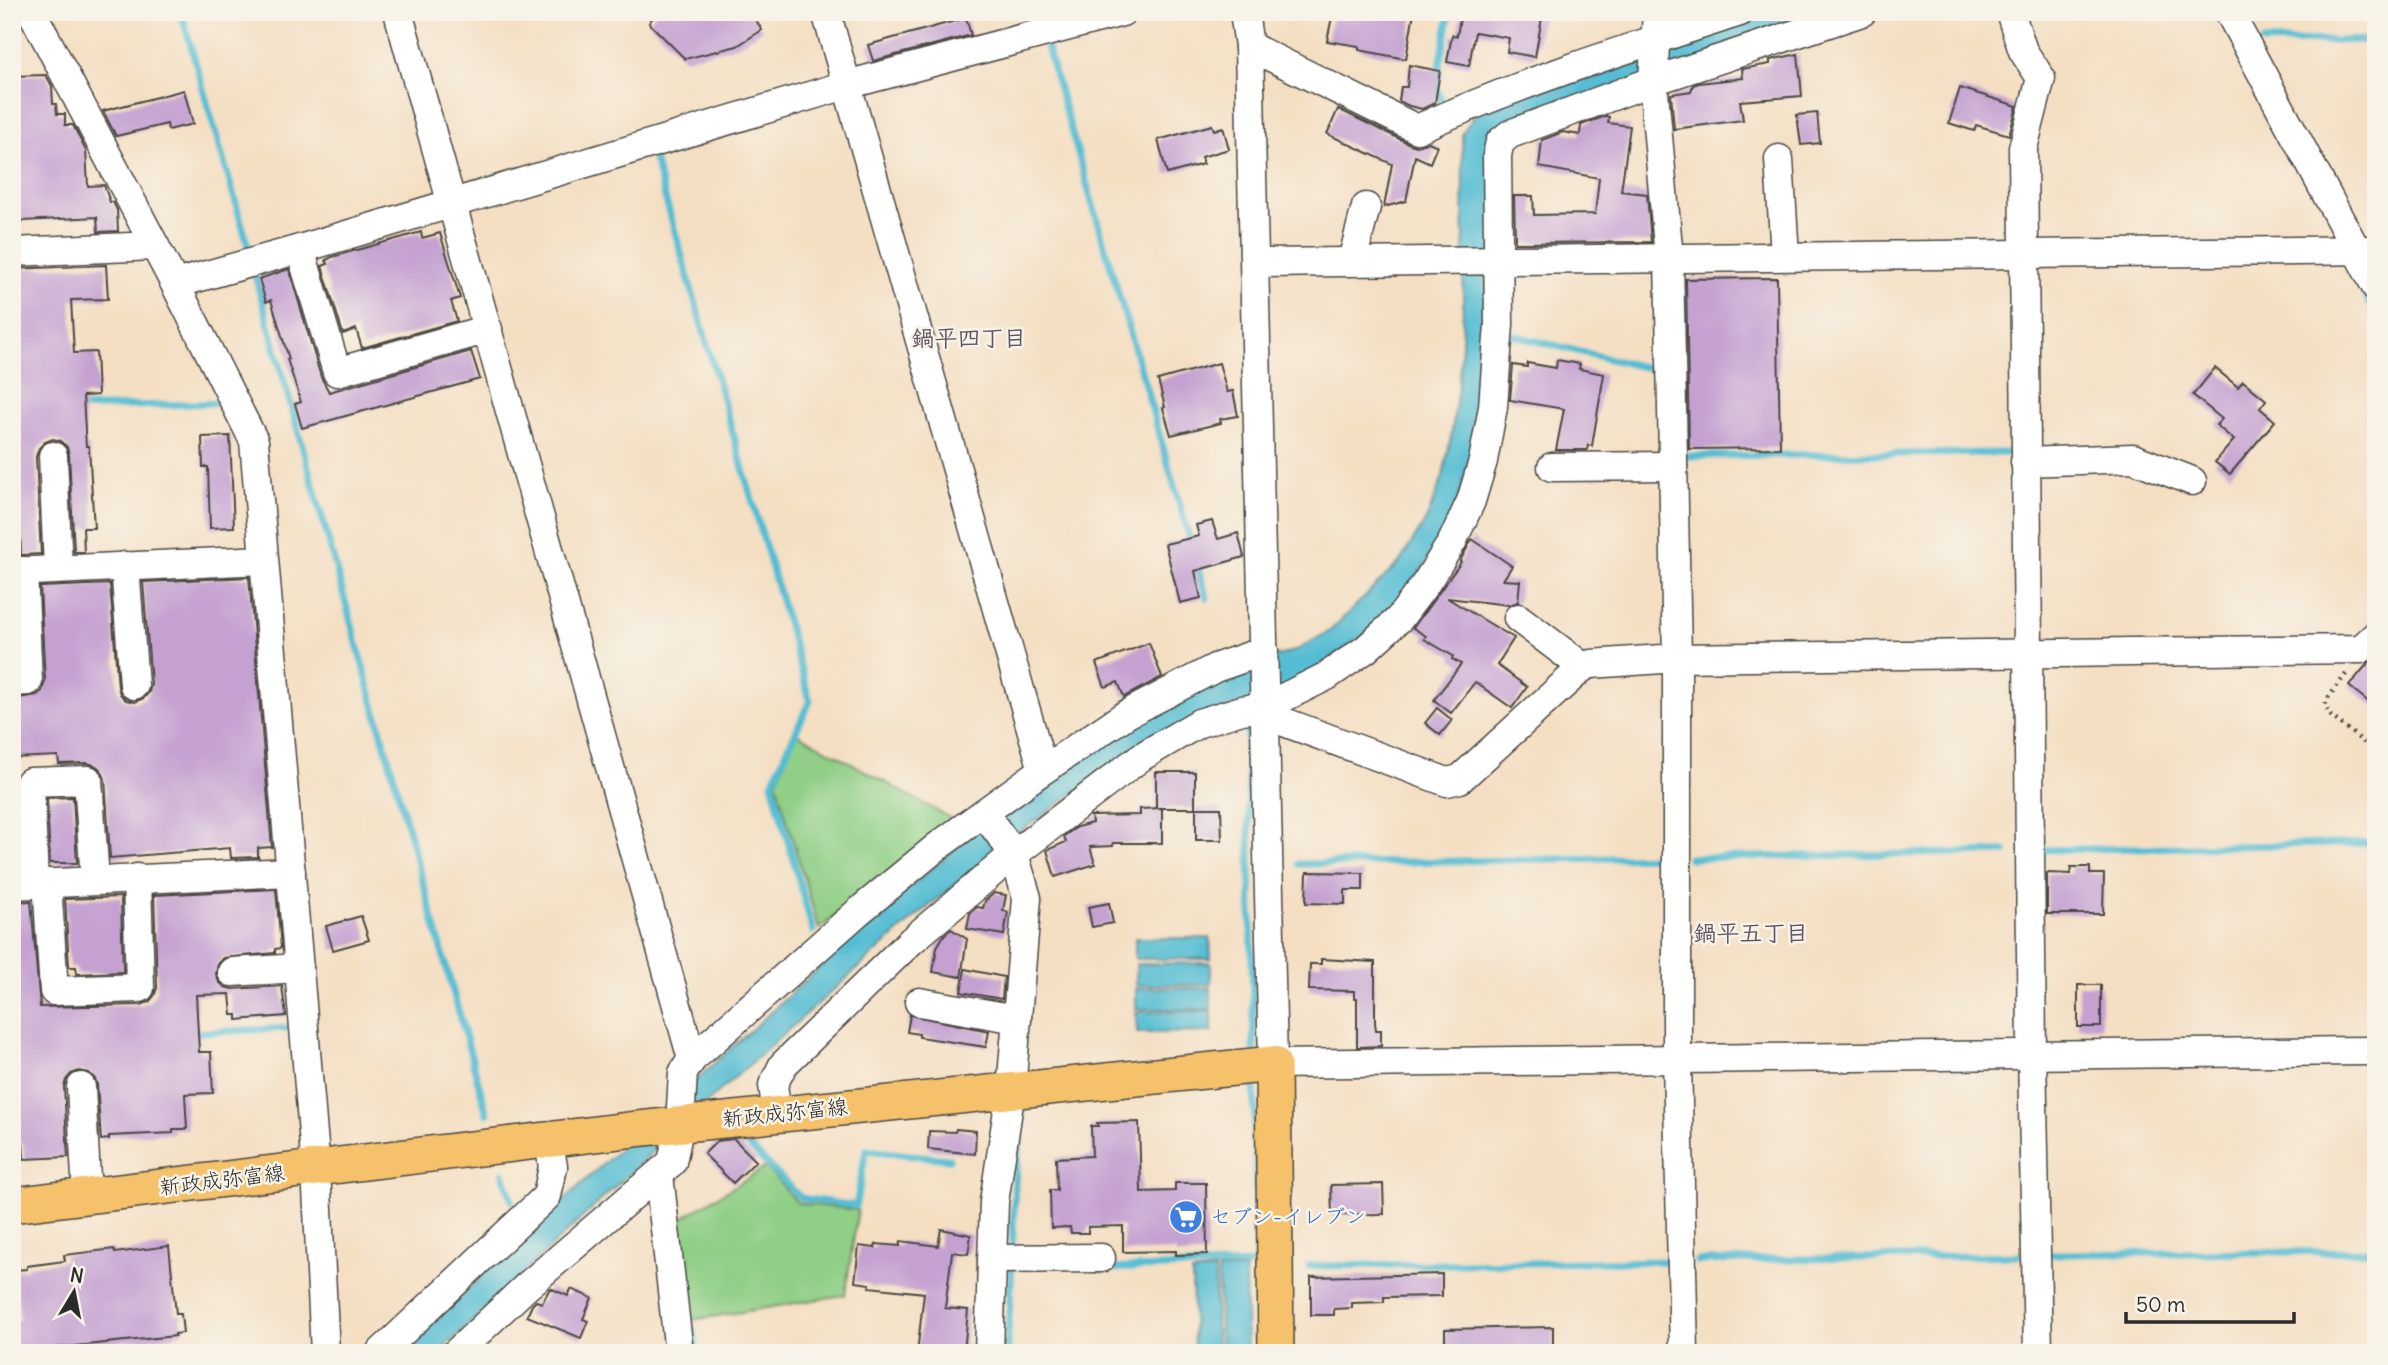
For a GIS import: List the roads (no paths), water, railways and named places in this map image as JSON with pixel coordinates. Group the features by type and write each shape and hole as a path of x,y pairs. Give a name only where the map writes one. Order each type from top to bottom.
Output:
{"main road":[{"name":"新政成弥富線","path":"12,1205 549,1141 687,1119 777,1114 1273,1064"},
{"path":"1273,1064 1276,1353"}],"street":[{"path":"398,12 692,1059"},
{"path":"826,12 1043,770"},
{"path":"175,284 846,85 1122,12"},
{"path":"1244,12 1249,46 1255,262 1273,1064 1677,1061 2032,1052 2376,1051"},
{"path":"1657,12 1653,79 1670,258 1677,658 1677,1061 1684,1353"},
{"path":"1249,46 1417,129 1490,98 1740,12"},
{"path":"777,1114 773,1085 783,1065 1011,849 1141,757 1199,723 1265,706 1327,676 1366,649 1399,619 1426,583 1452,542 1475,488 1493,407 1499,324 1497,155 1500,142 1510,134 1653,79 1862,12"},
{"path":"2010,12 2024,51 2041,78 2022,148 2038,1353"},
{"path":"2229,12 2366,250 2376,287"},
{"path":"27,19 155,246 254,441 316,1170 325,1353"},
{"path":"1779,159 1785,256"},
{"path":"1352,261 1366,207"},
{"path":"12,252 155,246"},
{"path":"300,249 337,372 488,329"},
{"path":"1255,262 2366,250"},
{"path":"53,456 58,569"},
{"path":"2025,462 2133,458 2192,481"},
{"path":"1552,467 1673,466"},
{"path":"12,682 27,681 18,571 263,560"},
{"path":"125,566 134,685"},
{"path":"1518,618 1583,667"},
{"path":"1265,706 1447,782 1460,779 1583,667 1591,664 1677,658 2028,654 2368,642"},
{"path":"456,1353 526,1287 672,1162 687,1119 683,1073 692,1059 858,912 938,846 986,815 1043,770 1127,714 1215,668 1264,656"},
{"path":"95,880 88,780 30,782 31,884 54,991 140,988 137,878"},
{"path":"986,815 1011,849 1027,898 1011,1090 995,1202 1005,1259 989,1353"},
{"path":"31,884 291,872"},
{"path":"232,972 299,968"},
{"path":"919,1002 1017,1019"},
{"path":"81,1087 87,1196"},
{"path":"380,1353 547,1196 553,1167 549,1141"},
{"path":"659,1175 679,1353"},
{"path":"1005,1259 1101,1258"}],"water":[{"path":"1763,12 1840,12 1501,131 1480,422 1451,524 1404,596 1364,635 1292,685 1151,737 1011,838 912,920 668,1137 438,1353 401,1353 534,1227 880,913 979,829 1119,729 1172,701 1297,650 1331,630 1399,563 1427,518 1443,476 1451,437 1462,344 1462,133 1479,110"},
{"path":"1135,938 1210,938 1211,959 1135,959"},
{"path":"1211,963 1211,985 1136,985 1136,964"},
{"path":"1136,988 1211,988 1211,1009 1136,1009"},
{"path":"1212,1011 1212,1032 1137,1033 1136,1012"},
{"path":"1245,1269 1247,1347 1221,1348 1218,1270"},
{"path":"1215,1270 1217,1353 1194,1353 1192,1273"}],"waterway":[{"path":"181,12 251,256"},
{"path":"1446,110 1436,87 1450,12"},
{"path":"2263,42 2376,40"},
{"path":"1047,47 1192,547"},
{"path":"654,159 810,701 772,783 813,931"},
{"path":"255,275 487,1114"},
{"path":"2362,289 2376,315"},
{"path":"1508,334 1659,371"},
{"path":"76,408 218,403"},
{"path":"1684,456 2009,453"},
{"path":"1196,562 1207,598"},
{"path":"1247,726 1254,1049"},
{"path":"2040,850 2376,843"},
{"path":"1689,858 2006,852"},
{"path":"1299,864 1662,857"},
{"path":"188,1033 289,1028"},
{"path":"1254,1083 1258,1295"},
{"path":"1012,1254 1015,1182 1024,1104"},
{"path":"747,1144 801,1198 856,1206 866,1150 949,1159"},
{"path":"503,1173 512,1201"},
{"path":"2047,1254 2376,1251"},
{"path":"1697,1261 2020,1255"},
{"path":"1309,1266 1672,1261"},
{"path":"1101,1269 1257,1264"},
{"path":"1007,1353 1012,1266"},
{"path":"694,1331 697,1353"}],"place":[{"name":"セブン-イレブン","path":"1186,1217"}],"district":[{"name":"鍋平四丁目","path":"969,338"},
{"name":"鍋平五丁目","path":"1751,933"}]}
